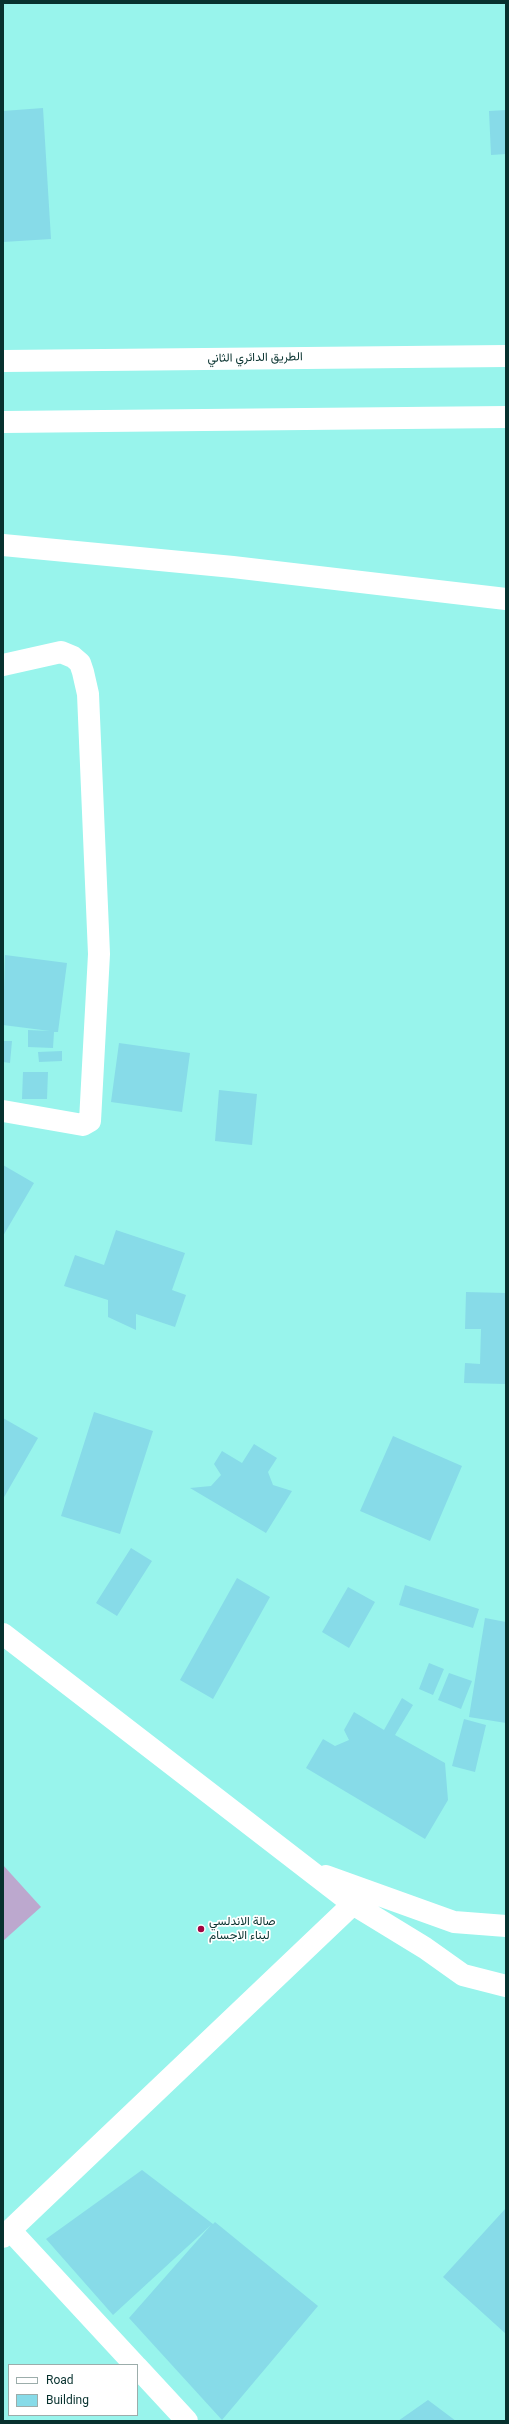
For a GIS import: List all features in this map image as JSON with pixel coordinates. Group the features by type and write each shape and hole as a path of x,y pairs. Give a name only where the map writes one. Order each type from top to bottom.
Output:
{"main road":[{"name":"الطريق الدائري الثاني","path":"3,361 506,356"},
{"path":"3,422 506,417"},
{"path":"3,545 233,568 506,599"},
{"path":"3,665 61,652 73,657 80,663 83,672 88,694 99,954 90,1121 83,1125 3,1111"},
{"path":"3,1634 353,1904 425,1948 463,1975 506,1986"},
{"path":"307,1869 454,1922 506,1926"},
{"path":"134,2364 7,2234 353,1904"},
{"path":"138,2368 187,2421"}],"shaded area":[{"path":"3,1865 41,1907 3,1941"}],"building":[{"path":"43,108 51,239 3,242 3,111"},
{"path":"506,110 506,154 491,155 489,111"},
{"path":"5,955 67,963 58,1032 54,1032 53,1048 28,1047 28,1030 50,1031 3,1025"},
{"path":"3,1041 12,1041 10,1063 3,1062"},
{"path":"119,1043 190,1053 182,1112 111,1102"},
{"path":"62,1051 62,1061 39,1062 38,1052"},
{"path":"23,1072 48,1072 47,1099 22,1099"},
{"path":"219,1090 257,1094 252,1145 215,1141"},
{"path":"3,1165 34,1183 3,1236"},
{"path":"116,1230 185,1253 172,1290 186,1295 175,1327 136,1314 136,1330 108,1317 108,1300 64,1286 75,1255 104,1265"},
{"path":"466,1292 506,1293 506,1384 464,1383 465,1363 480,1364 481,1329 465,1329"},
{"path":"94,1412 153,1431 120,1534 61,1516"},
{"path":"3,1418 38,1438 3,1499"},
{"path":"393,1436 462,1466 430,1541 360,1511"},
{"path":"254,1444 277,1458 268,1472 273,1485 292,1491 266,1533 190,1488 211,1486 221,1475 214,1464 222,1451 242,1463"},
{"path":"131,1548 152,1561 117,1616 96,1603"},
{"path":"237,1578 270,1597 213,1699 180,1680"},
{"path":"405,1585 479,1609 473,1628 399,1605"},
{"path":"348,1587 375,1602 349,1648 322,1632"},
{"path":"485,1618 506,1622 506,1723 469,1717"},
{"path":"429,1663 444,1669 433,1695 419,1689"},
{"path":"449,1673 472,1681 461,1709 438,1700"},
{"path":"402,1698 413,1705 395,1735 445,1763 448,1800 425,1839 306,1768 323,1739 335,1746 349,1740 344,1730 354,1712 384,1730"},
{"path":"464,1719 486,1725 475,1772 452,1766"},
{"path":"142,2170 213,2224 215,2222 318,2306 222,2420 129,2318 211,2225 113,2315 46,2239"},
{"path":"506,2208 506,2334 443,2277"},
{"path":"428,2400 456,2421 398,2421"}],"place":[{"name":"صالة الاندلسي لبناء الاجسام","path":"201,1929"}]}
